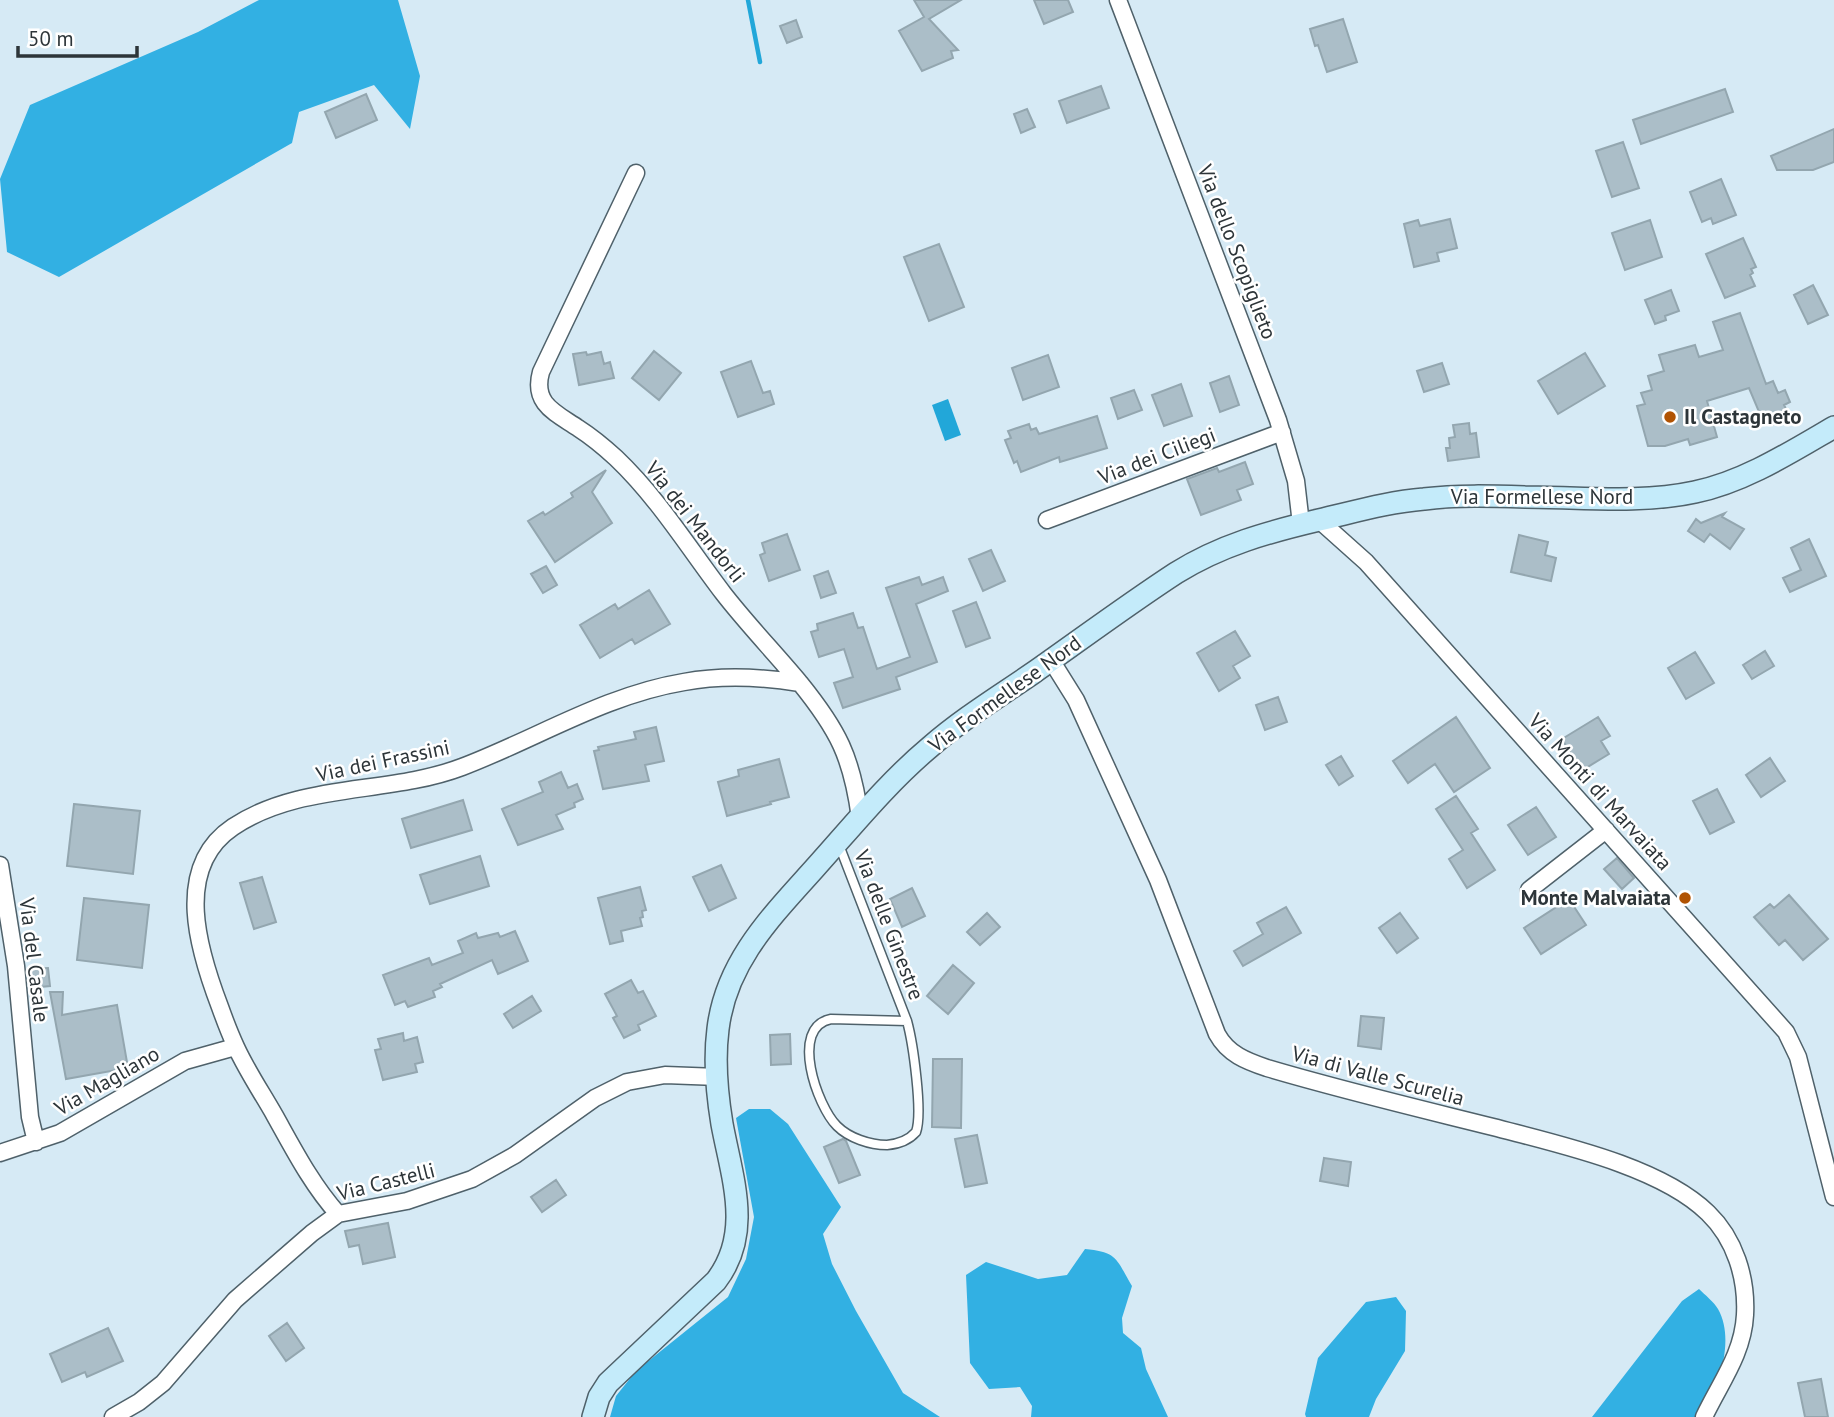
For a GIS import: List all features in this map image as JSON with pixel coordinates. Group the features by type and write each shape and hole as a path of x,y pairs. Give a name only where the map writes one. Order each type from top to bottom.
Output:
{"street":[{"name":"Via dello Scopiglieto","path":"1118,0 1282,432 1310,522"},
{"name":"Via dei Mandorli","path":"636,173 541,372 538,388 541,397 553,411 594,439 629,471 664,511 736,609 823,711 839,738 854,778 860,818"},
{"name":"Via Formellese Nord","path":"593,1417 603,1389 613,1377 712,1285 723,1272 730,1256 736,1235 738,1209 721,1119 718,1077 719,1022 726,993 737,966 764,926 838,842 890,785 937,741 1198,560 1235,543 1394,503 1449,496 1676,496 1739,478 1834,427"},
{"name":"Via dei Ciliegi","path":"1047,520 1282,432"},
{"name":"Via Monti di Marvaiata","path":"1310,522 1366,562 1790,1038 1798,1057 1834,1197"},
{"name":"Via di Valle Scurelia","path":"1051,660 1068,685 1081,712 1168,905 1217,1034 1230,1051 1246,1061 1266,1068 1534,1138 1627,1167 1680,1192 1717,1221 1731,1242 1737,1260 1744,1286 1745,1314 1737,1352 1704,1417"},
{"name":"Via dei Frassini","path":"338,1214 318,1192 235,1047 204,960 195,905 197,883 206,857 218,840 233,827 265,810 296,800 399,783 450,771 647,690 699,680 770,679 800,683"},
{"path":"1529,890 1606,830"},
{"name":"Via del Casale","path":"0,865 15,958 30,1117 36,1142"},
{"name":"Via Magliano","path":"0,1153 67,1129 185,1061 235,1047"},
{"name":"Via Castelli","path":"113,1417 156,1389 235,1300 338,1214 407,1201 472,1179 526,1148 595,1098 627,1082 665,1075 718,1077"}],"lane":[{"name":"Via delle Ginestre","path":"838,842 907,1021 918,1115 916,1132 908,1140 891,1144 871,1143 853,1137 837,1127 820,1099 809,1050 812,1031 822,1021 831,1019 907,1021"}],"shaded area":[{"path":"259,0 398,0 420,76 410,129 374,85 299,112 292,143 59,277 7,252 0,179 30,105 198,32"},
{"path":"948,399 961,435 945,441 932,405"},
{"path":"749,1109 770,1109 788,1124 841,1207 823,1234 832,1264 903,1393 940,1417 610,1417 616,1396 636,1371 728,1297 746,1259 754,1217 736,1118"},
{"path":"1085,1249 1104,1252 1115,1258 1132,1286 1122,1318 1123,1333 1141,1348 1146,1369 1168,1417 1031,1417 1032,1406 1020,1387 989,1389 970,1363 966,1275 986,1262 1038,1279 1067,1275"},
{"path":"1699,1289 1718,1309 1725,1335 1723,1364 1705,1417 1592,1417 1682,1301"},
{"path":"1396,1297 1406,1311 1405,1351 1376,1399 1369,1417 1306,1417 1318,1358 1366,1302"}],"building":[{"path":"914,0 961,0 929,19 958,50 951,51 953,58 922,71 899,31 924,17"},
{"path":"1034,0 1068,0 1073,12 1044,24"},
{"path":"1343,19 1357,62 1327,72 1310,29"},
{"path":"796,20 802,37 787,43 780,26"},
{"path":"1101,86 1109,108 1067,123 1059,101"},
{"path":"1725,89 1733,112 1641,144 1633,120"},
{"path":"366,94 377,120 336,138 325,112"},
{"path":"1027,109 1035,127 1021,133 1014,114"},
{"path":"1834,129 1834,162 1813,170 1777,170 1771,156"},
{"path":"1623,142 1639,188 1612,197 1596,151"},
{"path":"1721,179 1736,215 1713,224 1711,218 1702,222 1690,192"},
{"path":"1450,219 1457,248 1437,253 1439,261 1414,267 1404,224 1418,220 1420,226"},
{"path":"1650,220 1662,257 1625,270 1612,233"},
{"path":"1743,238 1756,267 1751,269 1753,273 1750,275 1755,286 1725,298 1706,254"},
{"path":"939,244 964,307 929,321 904,257"},
{"path":"1813,285 1828,315 1808,324 1794,295"},
{"path":"1671,290 1679,311 1665,316 1666,320 1655,324 1645,300"},
{"path":"1740,313 1766,384 1773,381 1778,393 1785,390 1790,402 1784,405 1790,417 1772,425 1768,416 1762,419 1749,388 1707,401 1717,437 1690,445 1688,439 1665,446 1648,446 1637,406 1645,404 1641,393 1652,390 1648,376 1664,371 1659,355 1695,345 1699,357 1723,350 1713,322"},
{"path":"654,351 681,373 659,400 632,378"},
{"path":"586,352 587,355 601,352 604,364 610,362 614,378 579,385 573,354"},
{"path":"1585,353 1605,386 1558,414 1538,381"},
{"path":"1048,355 1059,387 1023,400 1012,368"},
{"path":"751,361 763,393 770,391 774,404 738,417 721,372"},
{"path":"1442,363 1449,384 1424,392 1417,371"},
{"path":"1229,376 1239,405 1220,412 1210,383"},
{"path":"1181,384 1192,416 1164,426 1152,395"},
{"path":"1134,390 1142,410 1118,419 1111,398"},
{"path":"1097,416 1107,448 1060,462 1059,457 1021,472 1017,461 1014,463 1005,440 1011,438 1008,431 1029,424 1031,430 1036,428 1039,434"},
{"path":"1469,423 1470,434 1476,433 1479,457 1448,461 1446,448 1450,448 1449,438 1455,437 1453,425"},
{"path":"1245,462 1253,484 1237,490 1241,500 1201,515 1187,479 1217,468 1219,472"},
{"path":"606,470 592,492 612,523 555,562 528,521 543,512 545,515 573,497 571,493"},
{"path":"1725,513 1722,517 1744,529 1730,549 1710,534 1704,542 1688,531 1696,519 1701,523"},
{"path":"787,534 800,570 769,581 760,555 765,553 762,543"},
{"path":"1519,535 1548,542 1545,555 1556,558 1551,581 1511,572"},
{"path":"1809,539 1826,576 1790,592 1783,578 1801,570 1791,548"},
{"path":"991,550 1005,581 983,591 969,559"},
{"path":"546,566 557,585 543,593 531,574"},
{"path":"828,571 836,593 821,598 814,576"},
{"path":"919,577 922,585 943,577 948,591 916,604 937,662 896,677 900,689 843,708 834,683 853,677 844,649 819,657 811,632 818,630 817,624 853,613 858,628 863,627 877,669 910,657 886,588"},
{"path":"649,590 670,624 635,644 632,639 600,658 580,625 615,604 618,609"},
{"path":"976,602 990,638 966,647 953,611"},
{"path":"1235,631 1250,656 1233,666 1240,678 1219,691 1197,653"},
{"path":"1765,651 1774,666 1752,679 1743,665"},
{"path":"1695,652 1714,683 1686,699 1668,668"},
{"path":"1278,697 1287,722 1265,730 1256,705"},
{"path":"1456,717 1490,768 1454,792 1435,764 1408,783 1393,761"},
{"path":"1598,717 1610,736 1601,741 1609,754 1581,771 1562,739"},
{"path":"656,727 664,761 645,765 649,781 603,789 594,751 599,750 598,747 636,739 634,732"},
{"path":"1341,756 1353,776 1339,785 1326,765"},
{"path":"1770,758 1785,781 1761,797 1746,775"},
{"path":"779,759 789,797 727,816 718,782 739,776 738,770"},
{"path":"561,772 568,788 577,784 583,799 574,803 575,807 556,815 563,829 518,845 502,809 543,792 539,782"},
{"path":"1717,789 1734,822 1710,834 1693,801"},
{"path":"1456,796 1478,829 1471,833 1495,870 1467,888 1449,859 1463,850 1436,809"},
{"path":"463,800 472,830 411,848 402,819"},
{"path":"74,804 140,811 133,874 67,866"},
{"path":"1536,807 1556,837 1528,855 1508,825"},
{"path":"480,856 489,886 430,904 420,875"},
{"path":"1617,858 1634,878 1622,889 1604,869"},
{"path":"721,865 736,898 709,911 693,877"},
{"path":"262,877 276,922 254,929 240,883"},
{"path":"640,887 646,910 642,911 643,917 640,918 642,926 621,931 623,941 610,944 598,898"},
{"path":"912,888 925,916 902,927 890,899"},
{"path":"1789,895 1828,939 1803,960 1785,940 1779,945 1754,917 1770,904 1774,908"},
{"path":"84,898 149,905 142,968 77,960"},
{"path":"1569,899 1586,925 1541,954 1524,928"},
{"path":"1286,907 1301,933 1243,966 1234,951 1263,934 1257,923"},
{"path":"987,913 1000,927 980,945 967,932"},
{"path":"1400,913 1418,938 1397,953 1379,928"},
{"path":"515,931 528,961 498,974 492,960 440,984 442,987 433,991 435,997 408,1007 405,1001 395,1005 383,975 429,958 432,965 463,953 458,941 476,933 478,938 498,933 500,937"},
{"path":"953,965 974,983 948,1014 927,996"},
{"path":"48,968 50,986 30,988 29,969"},
{"path":"631,980 638,993 643,991 656,1016 638,1025 640,1030 624,1038 613,1018 617,1016 605,994"},
{"path":"50,992 63,992 62,1015 117,1005 128,1068 66,1079"},
{"path":"532,996 541,1011 513,1028 504,1014"},
{"path":"1361,1016 1384,1018 1381,1049 1358,1046"},
{"path":"403,1033 404,1041 417,1037 423,1062 415,1064 417,1072 383,1080 375,1050 381,1049 378,1039"},
{"path":"790,1034 791,1064 771,1065 770,1035"},
{"path":"933,1059 962,1059 961,1128 932,1127"},
{"path":"977,1135 987,1183 965,1187 955,1139"},
{"path":"843,1139 860,1175 839,1183 824,1147"},
{"path":"1324,1158 1351,1162 1348,1186 1320,1181"},
{"path":"556,1180 566,1195 542,1212 531,1197"},
{"path":"388,1223 395,1257 363,1264 359,1245 349,1247 345,1231"},
{"path":"287,1323 304,1348 286,1361 269,1336"},
{"path":"108,1328 123,1361 87,1377 85,1372 62,1382 50,1354"},
{"path":"1821,1379 1828,1417 1805,1417 1798,1383"}],"waterway":[{"path":"748,0 760,62"}],"place":[{"name":"Il Castagneto","path":"1670,417"},
{"name":"Monte Malvaiata","path":"1685,898"}]}
